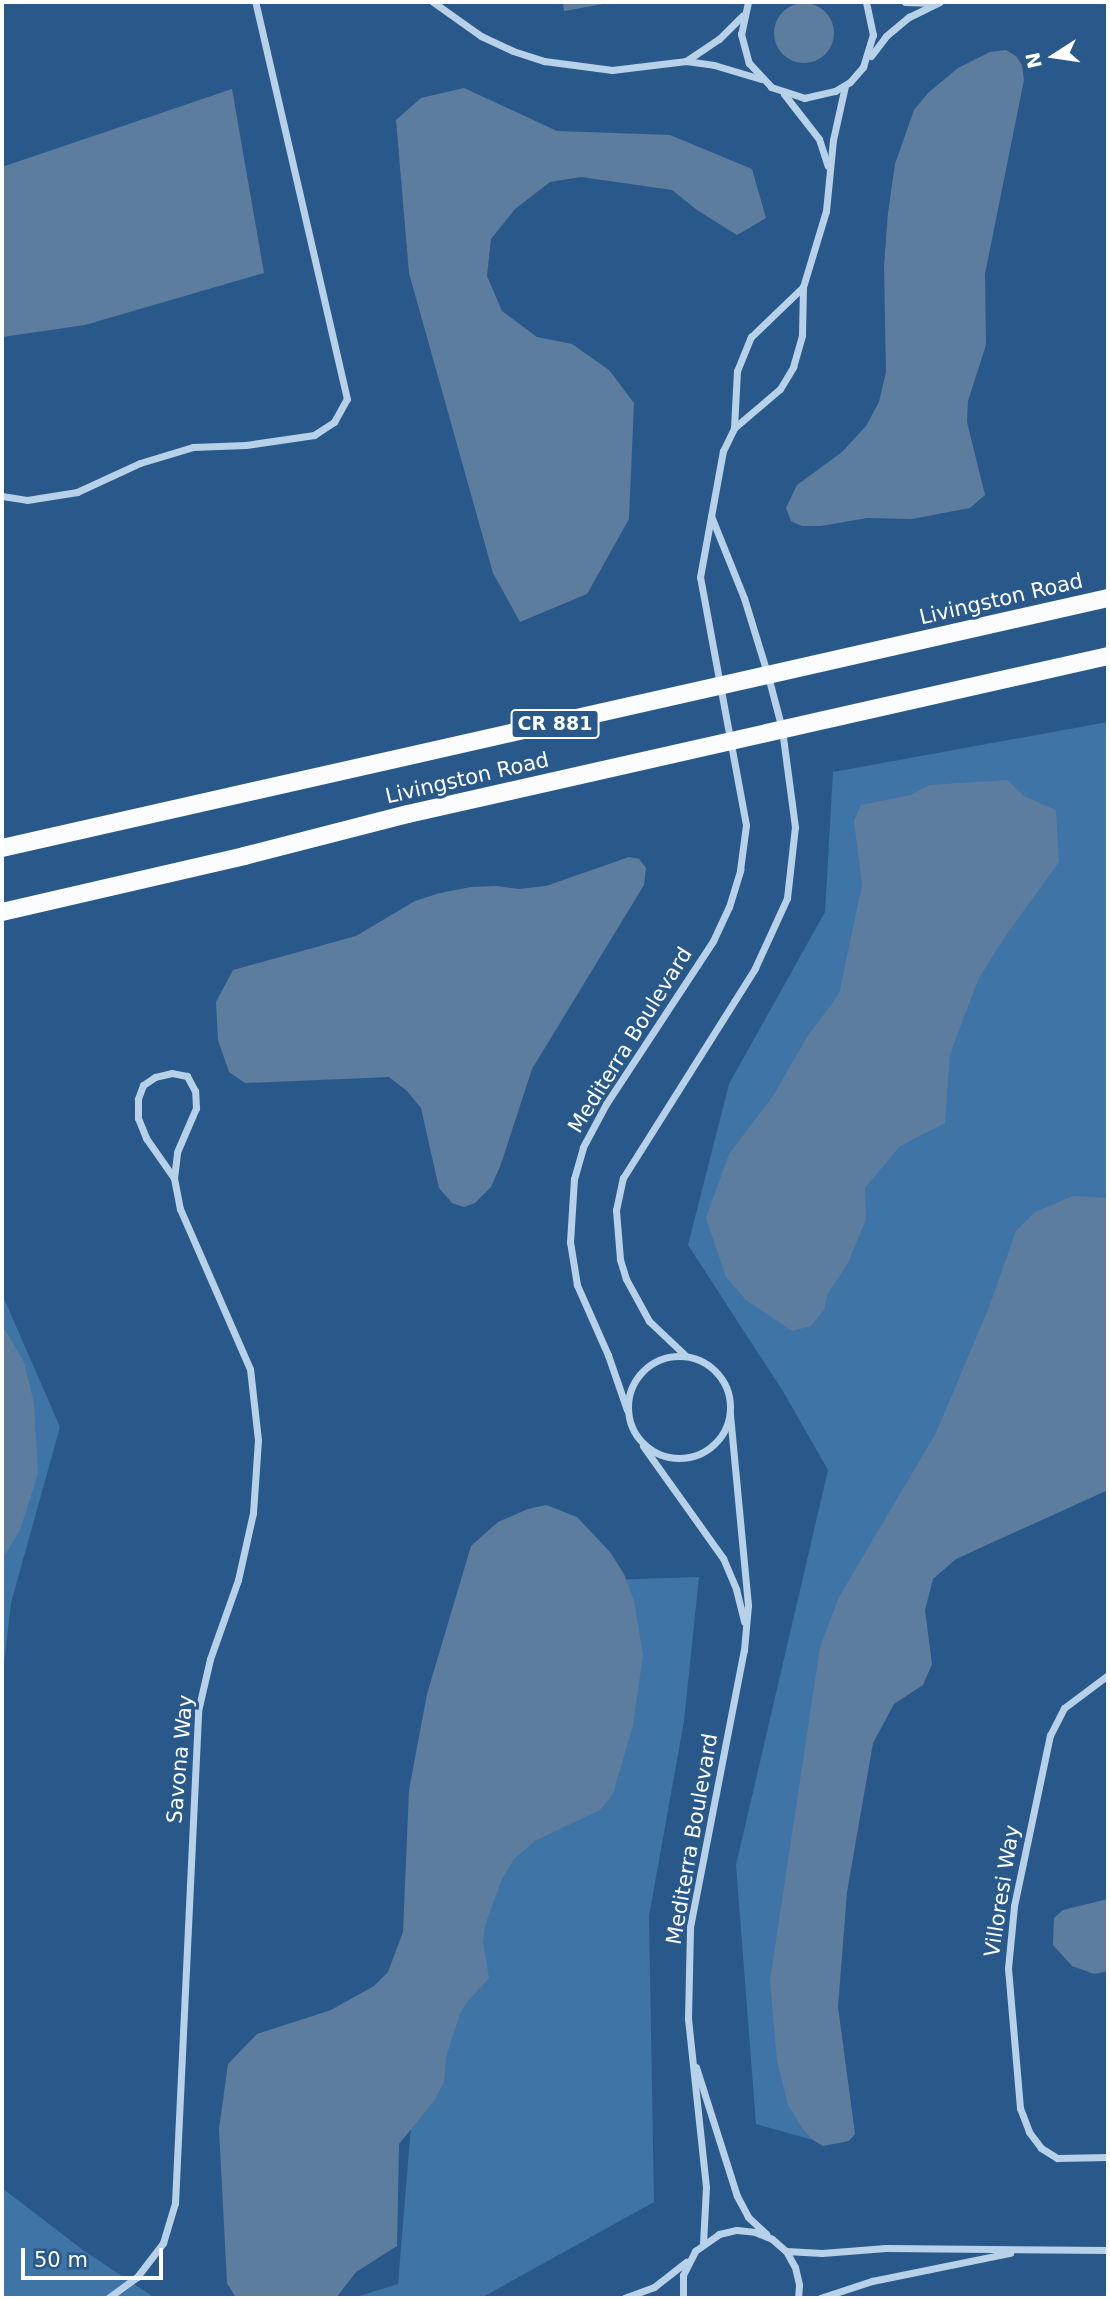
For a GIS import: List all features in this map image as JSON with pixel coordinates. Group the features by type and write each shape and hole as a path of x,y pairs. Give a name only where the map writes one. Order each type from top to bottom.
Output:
{"main road":[{"name":"Livingston Road","path":"2,848 1108,598"},
{"name":"Livingston Road","path":"2,912 729,741 1108,656"}],"street":[{"path":"2,496 27,500 77,492 140,463 193,447 246,445 314,435 334,422 347,399 256,2"},
{"path":"433,2 481,36 513,51 544,61 612,70 686,61 714,65 761,79 783,93 819,139 829,170"},
{"path":"748,2 743,15 741,34 745,54 761,79"},
{"path":"863,67 873,35 866,2"},
{"path":"905,2 937,3"},
{"path":"783,93 815,97 845,86 886,36 909,17 937,3"},
{"path":"686,61 719,39 743,15"},
{"path":"734,428 780,389 793,367 802,335 803,287 826,211 829,170 845,86"},
{"path":"734,428 737,371 751,337 803,287"},
{"name":"Mediterra Boulevard","path":"627,1410 608,1355 577,1285 570,1242 574,1179 583,1147 606,1104 713,941 729,907 740,870 746,825 699,577 723,451 734,428"},
{"path":"686,1356 649,1321 637,1302 620,1259 616,1210 623,1178 755,968 787,898 795,827 782,729 768,676 744,598 711,516"},
{"name":"Savona Way","path":"108,2298 137,2277 163,2243 175,2203 198,1711 211,1659 238,1580 253,1513 258,1452 250,1369 180,1209 174,1178 177,1152 196,1108 195,1091 187,1076 172,1073 155,1077 143,1085 138,1099 138,1118 146,1138 174,1178"},
{"path":"671,1356 686,1356 702,1360 724,1382 730,1414 725,1430 715,1444 700,1454 683,1459 666,1457 650,1450 638,1438 627,1410 632,1387 644,1368 671,1356"},
{"name":"Mediterra Boulevard","path":"703,2244 706,2188 688,2018 690,1927 746,1629 747,1572 730,1414"},
{"name":"Mediterra Boulevard","path":"638,1438 723,1558 736,1589 746,1629"},
{"name":"Villoresi Way","path":"1108,1675 1065,1708 1049,1735 1016,1894 1008,1968 1020,2108 1029,2132 1041,2148 1057,2158 1108,2157"},
{"name":"Mediterra Boulevard","path":"693,2056 737,2196 748,2217 786,2251"},
{"path":"624,2298 668,2279 703,2244 719,2234 737,2230 755,2232 772,2239"},
{"path":"786,2251 822,2253 887,2248 1108,2250"},
{"path":"820,2298 872,2281 1024,2250"},
{"path":"786,2251 795,2267 798,2298"},
{"path":"683,2298 683,2275 690,2259"}],"shaded area":[{"path":"563,2 614,2 564,11"},
{"path":"798,3 810,3 829,16 834,33 832,45 821,58 810,63 798,63 779,50 774,39 774,27 787,8"},
{"path":"1006,50 1016,56 1022,65 1024,80 985,274 986,345 968,401 967,422 985,495 970,508 912,519 867,518 821,526 802,526 791,521 786,508 797,485 842,452 866,426 879,402 886,372 884,266 888,213 895,164 914,110 928,93 958,68 990,52"},
{"path":"464,88 557,131 670,135 752,169 766,218 737,235 697,210 672,190 581,177 550,182 515,209 491,239 487,276 502,311 537,337 572,344 609,370 634,403 629,519 587,594 520,622 493,573 409,273 396,120 421,98"},
{"path":"232,89 264,273 85,325 2,337 2,167"},
{"path":"1108,722 1108,1396 883,1619 818,1869 813,2140 756,2124 736,1865 828,1470 784,1393 688,1245 729,1084 825,912 833,772"},
{"path":"1007,780 1024,796 1056,810 1059,862 1002,941 978,980 950,1054 945,1123 900,1146 865,1188 866,1219 848,1263 827,1295 824,1310 811,1326 792,1331 746,1300 726,1277 706,1218 729,1154 773,1096 807,1037 839,994 862,885 854,821 861,805 911,795 929,785"},
{"path":"629,857 639,859 646,868 644,885 532,1069 501,1164 491,1187 475,1203 464,1207 452,1203 439,1188 421,1108 407,1091 389,1077 245,1083 229,1072 218,1040 216,1002 233,970 356,936 415,901 440,893 471,887 519,889 546,886"},
{"path":"1073,1196 1108,1198 1108,1490 956,1559 933,1579 925,1610 932,1664 923,1685 894,1704 873,1743 847,1892 838,2007 855,2134 849,2141 823,2146 802,2128 788,2105 777,2061 770,1980 820,1647 839,1597 936,1433 989,1307 1016,1231 1035,1212"},
{"path":"2,1294 60,1427 11,1603 2,1681"},
{"path":"2,1325 24,1362 34,1403 38,1474 20,1530 2,1560"},
{"path":"546,1505 577,1517 610,1552 624,1574 634,1601 643,1655 633,1725 613,1794 600,1810 535,1841 514,1859 501,1881 485,1926 483,1942 489,1978 460,2014 446,2057 444,2082 434,2101 399,2144 397,2246 356,2272 336,2298 236,2298 227,2283 219,2129 228,2064 257,2034 331,2010 374,1986 388,1972 403,1932 409,1790 427,1694 471,1546 498,1522 528,1509"},
{"path":"699,1577 684,1721 649,1916 654,2202 481,2298 353,2298 398,2284 411,2126 576,1581"},
{"path":"1108,1899 1108,1971 1094,1974 1072,1966 1053,1945 1054,1918 1063,1910"},
{"path":"2,2188 83,2250 155,2298 2,2298"}]}
